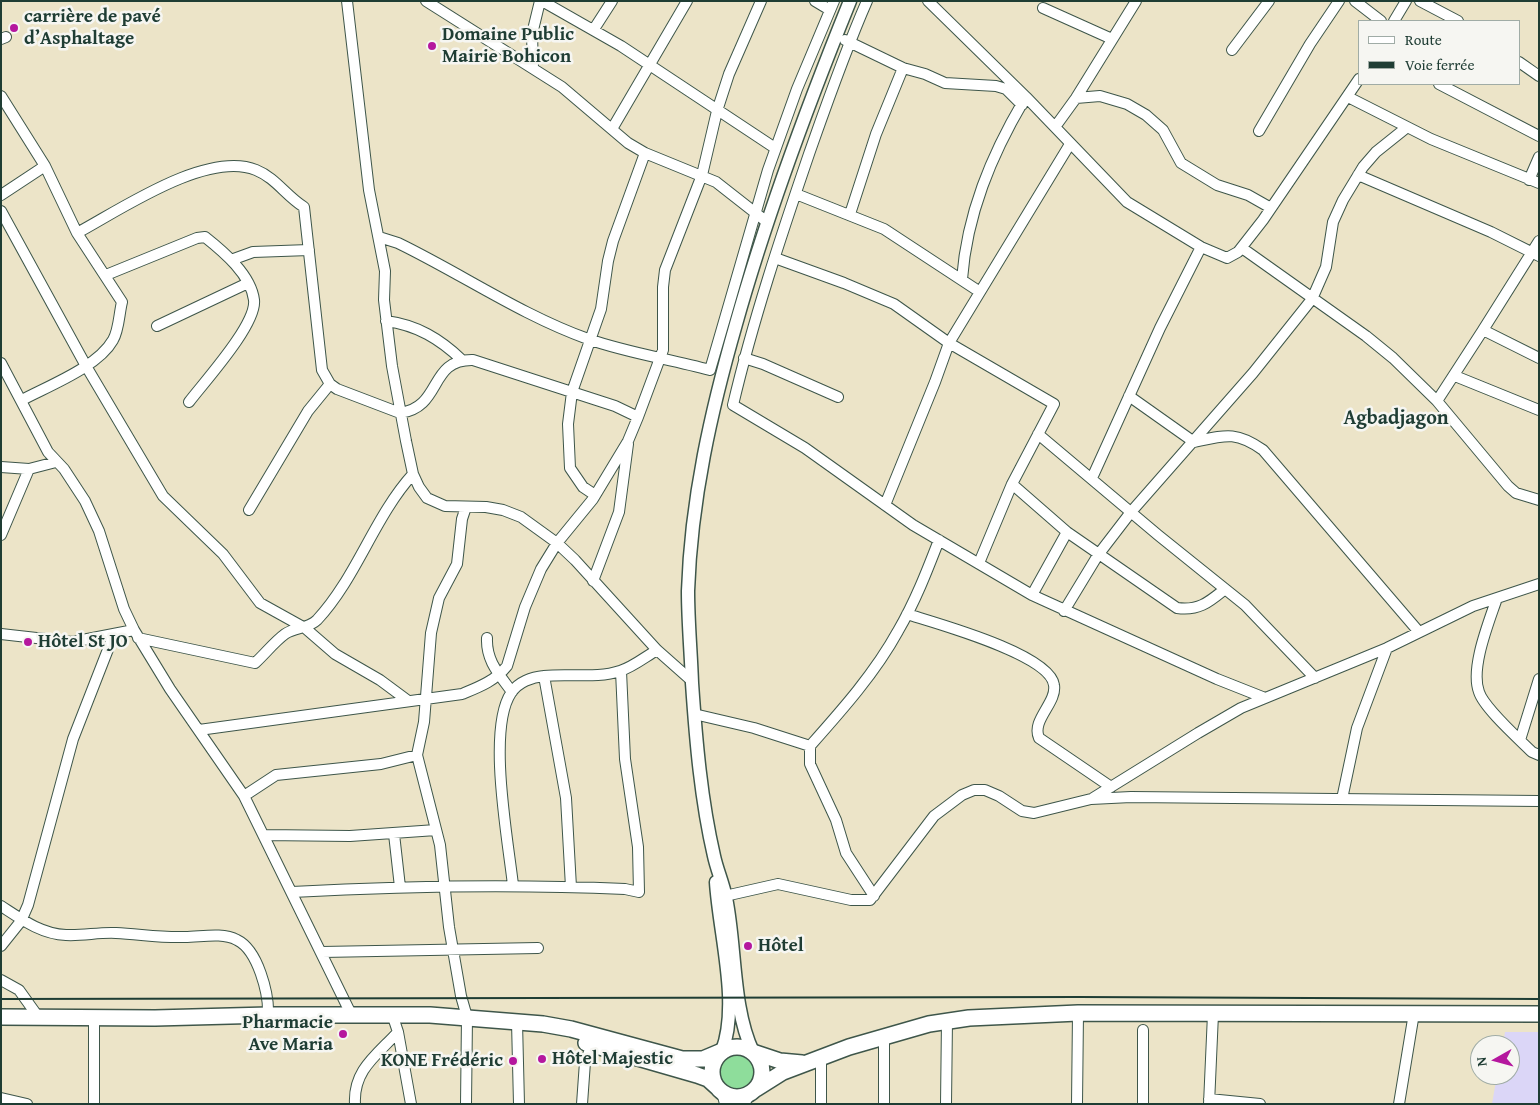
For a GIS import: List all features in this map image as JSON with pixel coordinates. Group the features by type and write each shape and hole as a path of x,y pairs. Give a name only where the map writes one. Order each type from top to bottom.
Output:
{"highway":[{"path":"532,1025 592,1045 697,1075 708,1079 722,1095 736,1097 750,1095 772,1077 814,1061 884,1037 947,1020 1078,1013 1539,1014"},
{"path":"1,1018 351,1014 467,1017 571,1029 682,1059 703,1059 738,1046 780,1061 814,1061"},
{"path":"722,1052 712,1067 712,1078 722,1095"},
{"path":"750,1095 762,1077 762,1068 753,1052"}],"main road":[{"path":"722,1052 728,1037 728,998 714,857 706,817 694,714 688,594 700,478 716,398 766,222 850,1"},
{"path":"714,857 726,896 741,1019 753,1052"}],"street":[{"path":"346,1 368,190 385,271 386,321 400,413 414,474 427,498 434,503 445,506 486,507 502,510 521,517 557,543 657,650 692,681"},
{"path":"426,1 568,91 612,129 645,153 702,175 730,192 766,222"},
{"path":"533,68 532,34 541,1 594,29 775,148"},
{"path":"594,29 612,1"},
{"path":"612,129 688,1"},
{"path":"199,730 406,700 462,694 500,675 510,659 522,614 534,582 557,543 583,514 628,441 660,360 664,341 663,287 665,270 702,175 717,111 732,66 760,1"},
{"path":"379,237 398,243 524,311 589,339 660,360 710,370 775,148 797,89 832,6 815,1"},
{"path":"733,405 744,358 796,194 849,42 867,1"},
{"path":"928,1 1024,101 1055,127 1127,202 1201,247 1227,258 1233,256 1242,248 1358,82"},
{"path":"1055,127 1076,98 1136,1"},
{"path":"1232,50 1269,1"},
{"path":"1259,131 1310,44 1339,1"},
{"path":"1355,1 1380,20"},
{"path":"1395,20 1406,1"},
{"path":"1420,1 1456,20"},
{"path":"1043,8 1112,39"},
{"path":"836,34 903,68 925,74 945,83 996,86 1006,89 1024,101"},
{"path":"1520,63 1539,76"},
{"path":"850,214 876,134 903,68"},
{"path":"1441,85 1539,136"},
{"path":"1,96 45,166 77,233 122,302 114,339 98,357 86,366 22,400"},
{"path":"1076,98 1100,96 1128,104 1146,115 1163,130 1181,163 1217,185 1248,195 1271,208"},
{"path":"1348,97 1406,128 1473,158 1534,181 1539,157"},
{"path":"962,279 967,233 975,205 992,160 1024,101"},
{"path":"1064,611 1098,555 1131,512 1253,373 1312,299 1326,267 1333,222 1358,174 1376,152 1406,128"},
{"path":"885,504 949,343 1070,144"},
{"path":"792,152 808,160"},
{"path":"595,495 583,487 570,468 568,424 572,392 601,308 608,260 613,241 645,153"},
{"path":"1,195 45,166"},
{"path":"77,233 171,182 213,168 245,166 270,177 294,202 304,207 322,370 330,384 400,413 415,410 421,406 446,368 462,360 482,362 572,392 638,417"},
{"path":"1358,174 1491,232 1535,254"},
{"path":"796,194 850,214 906,242 980,292"},
{"path":"1,210 86,366 163,496 222,554 260,602 305,628 335,654 380,680 406,700"},
{"path":"106,275 201,237 208,240 231,260 248,283 254,300 250,323 189,402"},
{"path":"1437,401 1535,254 1539,241"},
{"path":"1092,478 1160,328 1201,247"},
{"path":"1242,248 1312,299 1359,330 1393,358 1437,401 1508,486 1516,493 1539,500"},
{"path":"231,260 253,252 309,250"},
{"path":"775,258 859,288 894,304 949,343 1054,404 1012,484 979,563"},
{"path":"157,326 248,283"},
{"path":"386,321 423,331 448,346 462,360"},
{"path":"1483,330 1538,357"},
{"path":"744,358 763,364 838,397"},
{"path":"1,363 22,400 41,440 56,462 75,484 99,531 124,609 136,634 244,796 351,1014"},
{"path":"1455,376 1539,410"},
{"path":"249,510 308,411 330,384"},
{"path":"1129,396 1194,442 1230,436 1246,438 1263,450 1419,632"},
{"path":"716,398 733,405 799,444 939,540 1032,595 1064,611 1265,698"},
{"path":"1038,434 1267,625 1315,678"},
{"path":"593,580 619,512 624,489 628,441"},
{"path":"1,467 29,469 56,462"},
{"path":"1,535 29,469"},
{"path":"1,634 72,642 114,634 136,634 255,663 285,634 305,628 316,620 346,581 396,494 414,474"},
{"path":"1012,484 1067,532 1177,608 1189,610 1201,608 1226,589"},
{"path":"466,507 462,519 457,564 439,598 433,620 428,648 424,722 418,755 436,830 449,927 461,996 467,1017 466,1104"},
{"path":"1032,595 1067,532"},
{"path":"874,896 846,852 836,820 810,764 810,746 859,689 898,632 939,540"},
{"path":"1091,800 1198,732 1241,708 1387,648 1473,606 1539,584"},
{"path":"1496,598 1485,637 1476,683 1479,694 1520,740 1532,752 1539,755"},
{"path":"907,614 996,644 1046,669 1054,682 1055,690 1038,727 1039,738 1111,787"},
{"path":"1,946 21,921 38,872 73,739 114,634"},
{"path":"488,638 488,656 512,692"},
{"path":"1342,799 1357,728 1387,648"},
{"path":"513,885 500,746 503,716 512,692 523,682 544,676 621,671 657,650"},
{"path":"292,892 400,887 513,885 625,889 639,892 638,847 625,759 621,671"},
{"path":"544,676 566,798 570,887"},
{"path":"1520,740 1539,679"},
{"path":"694,714 754,728 810,746"},
{"path":"244,796 276,775 381,764 418,755"},
{"path":"726,896 778,884 862,902 868,901 874,896 934,816 962,795 974,790 986,790 1022,811 1034,813 1091,800 1131,797 1539,801"},
{"path":"264,835 394,834 436,830"},
{"path":"394,834 400,887"},
{"path":"1,906 21,921 51,933 65,935 115,933 172,937 227,936 237,939 251,952 257,965 266,991 268,1015"},
{"path":"322,952 538,948"},
{"path":"1,980 20,990 39,1018"},
{"path":"1077,1104 1078,1013"},
{"path":"1399,1104 1414,1013"},
{"path":"392,1014 398,1032 411,1104"},
{"path":"1213,1014 1209,1101 1260,1104"},
{"path":"94,1018 94,1104"},
{"path":"946,1104 947,1020"},
{"path":"517,1022 520,1104"},
{"path":"1143,1104 1144,1030"},
{"path":"355,1104 356,1082 360,1072 398,1032"},
{"path":"884,1037 884,1104"},
{"path":"582,1104 585,1062 592,1045"},
{"path":"814,1061 821,1104"},
{"path":"1,1098 27,1104"}],"shaded area":[{"path":"1505,1032 1539,1032 1539,1104 1492,1104 1495,1085 1520,1085 1520,1035 1505,1035"}],"green space":[{"path":"736,1054 748,1060 754,1072 748,1084 736,1090 724,1084 718,1072 724,1060"}],"railway":[{"path":"1,999 1079,997 1539,999"}],"place":[{"name":"carrière de pavé d’Asphaltage","path":"14,28"},
{"name":"Domaine Public Mairie Bohicon","path":"432,46"},
{"name":"Hôtel St JO","path":"28,642"},
{"name":"Hôtel","path":"748,946"},
{"name":"Pharmacie Ave Maria","path":"343,1034"},
{"name":"Hôtel Majestic","path":"542,1059"},
{"name":"KONE Frédéric","path":"513,1061"}],"district":[{"name":"Agbadjagon","path":"1396,419"}]}
